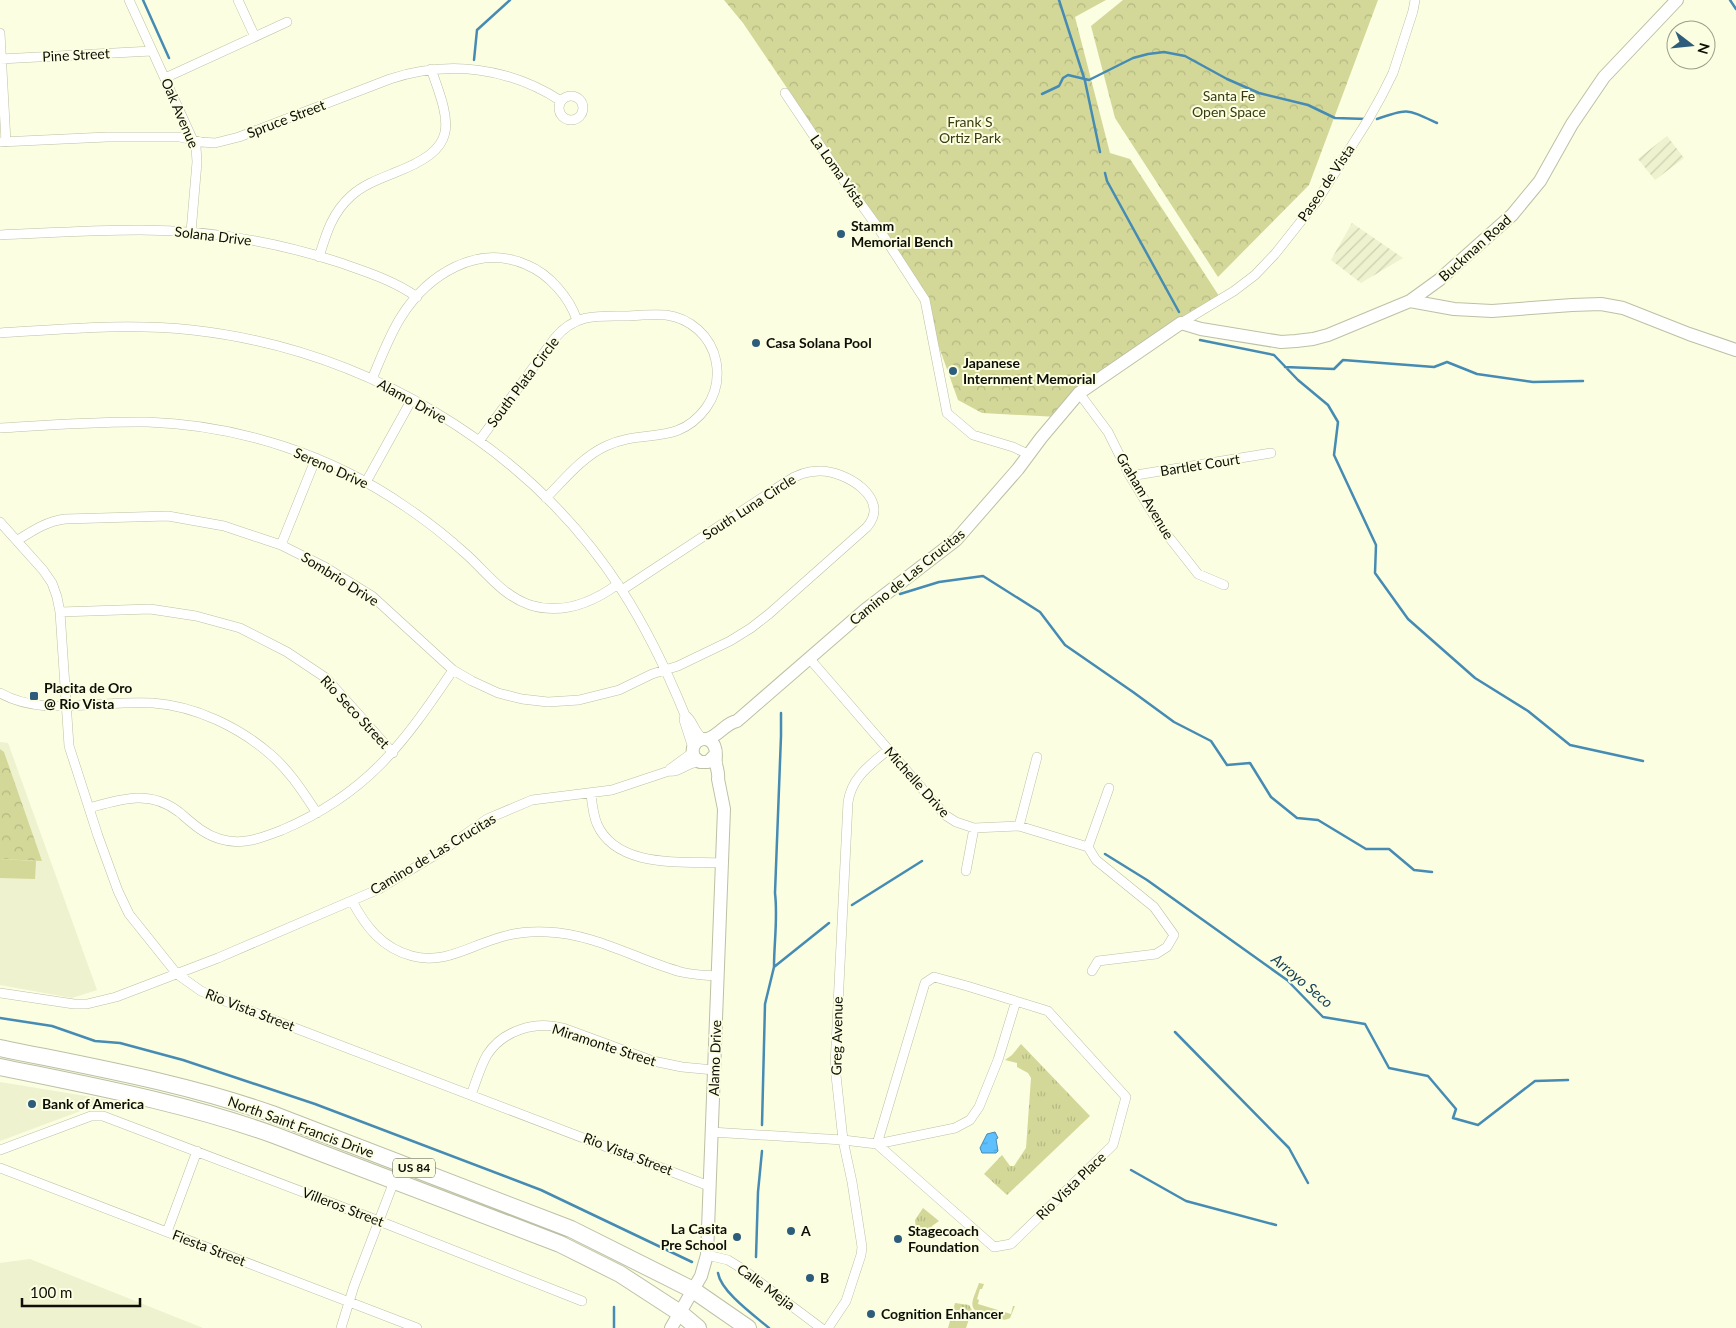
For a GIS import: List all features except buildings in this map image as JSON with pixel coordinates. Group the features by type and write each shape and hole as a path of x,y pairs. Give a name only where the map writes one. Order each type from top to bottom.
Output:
{"highway":[{"name":"North Saint Francis Drive","path":"0,1048 145,1078 231,1100 272,1114 571,1229 693,1290 748,1328"},
{"name":"North Saint Francis Drive","path":"0,1067 191,1108 260,1130 394,1180 560,1244 591,1258 620,1274 680,1313 698,1328"},
{"path":"591,1258 617,1264 674,1293 693,1290"}],"street":[{"name":"Oak Avenue","path":"129,0 183,121 194,140 197,155 191,232"},
{"path":"238,0 255,37"},
{"name":"Paseo de Vista","path":"1181,323 1234,291 1255,275 1275,254 1317,201 1368,120 1393,73 1415,0"},
{"name":"Buckman Road","path":"1181,323 1201,329 1281,342 1296,341 1328,335 1410,301 1439,280 1512,215 1540,182 1572,124 1604,77 1677,0"},
{"path":"165,78 288,22"},
{"path":"0,33 3,142"},
{"name":"Pine Street","path":"1,59 152,51"},
{"name":"Spruce Street","path":"3,142 106,137 180,138 215,143 239,137 390,79 431,69 467,68 497,73 531,85 561,101"},
{"path":"319,257 333,219 344,202 376,180 425,160 441,143 446,130 446,115 431,69"},
{"name":"La Loma Vista","path":"785,93 842,178 880,229 925,300 947,413 973,435 1013,447 1028,454"},
{"name":"Solana Drive","path":"0,236 132,230 191,232 256,241 319,257 370,274 417,296"},
{"path":"372,379 408,306 443,273 460,264 486,257 510,259 532,267 549,279 568,302 577,320"},
{"path":"1410,301 1454,309 1492,311 1572,304 1601,304 1623,308 1736,350"},
{"name":"South Plata Circle","path":"479,441 555,338 577,320 596,316 658,315 675,317 691,324 704,336 713,351 717,376 711,399 700,415 685,428 663,435 614,442 597,450 582,462 546,498"},
{"name":"Camino de Las Crucitas","path":"706,739 715,737 732,722 737,721 877,600 956,540 1079,393 1181,323"},
{"name":"Alamo Drive","path":"0,333 126,327 192,330 295,350 372,379 412,399 479,441 546,498 580,536 620,587 652,642 685,715 689,718 698,736 706,739"},
{"name":"Graham Avenue","path":"1079,393 1108,432 1130,476 1160,527 1198,574 1224,585"},
{"path":"366,482 412,399"},
{"name":"Sereno Drive","path":"0,428 105,422 169,424 234,433 316,458 366,482 431,525 465,553 504,591 521,602 550,609 568,608 593,600 620,587"},
{"name":"Bartlet Court","path":"1130,476 1271,453"},
{"path":"281,545 316,458"},
{"name":"South Luna Circle","path":"620,587 794,477 810,471 828,471 845,476 860,487 873,503 874,512 871,522 838,553"},
{"name":"Sombrio Drive","path":"18,540 39,527 58,520 108,516 168,516 224,526 281,545 325,567 372,596 453,670 472,681 498,693 522,699 548,702 579,700 610,693 718,648 751,628 838,553"},
{"name":"Rio Vista Street","path":"0,522 18,540 52,583 60,612 69,746 118,891 129,914 177,974 201,991 709,1186"},
{"name":"Rio Seco Street","path":"60,612 150,609 196,616 240,628 287,652 326,678 393,753"},
{"name":"Michelle Drive","path":"809,658 944,815 956,822 974,828 1019,826 1088,847"},
{"path":"89,808 127,798 150,799 172,808 204,833 220,839 236,842 267,836 317,813 359,785 376,770 393,753 424,714 453,670"},
{"path":"0,692 17,701 56,707 155,703 187,709 231,727 270,754 297,782 317,813"},
{"name":"Alamo Drive","path":"685,715 684,720 697,756 718,779"},
{"name":"Camino de Las Crucitas","path":"715,752 722,740 734,728 737,721"},
{"path":"706,739 713,743 715,752 708,762 697,756 697,741 706,739"},
{"name":"Greg Avenue","path":"828,1328 846,1301 861,1255 860,1231 843,1140 834,1066 848,802 852,787 860,775 888,750"},
{"name":"Alamo Drive","path":"671,1328 704,1270 707,1255 724,809 715,752"},
{"name":"Camino de Las Crucitas","path":"177,974 378,889 442,851 487,819 532,800 591,794 622,788 669,771 671,767 697,756"},
{"path":"1019,826 1037,757"},
{"path":"1092,971 1098,961 1156,954 1167,947 1174,935 1154,907 1096,860 1088,847 1109,788"},
{"path":"591,794 595,817 600,829 608,839 622,850 650,860 723,863"},
{"path":"966,871 974,828"},
{"path":"352,901 371,931 396,949 411,956 433,959 448,957 511,934 552,932 582,936 679,971 698,975 718,976"},
{"path":"0,992 65,1004 81,1004 116,997 177,974"},
{"name":"Rio Vista Place","path":"934,977 1048,1012 1126,1097 1113,1145 1011,1244 994,1247 877,1144 925,983 934,977"},
{"path":"711,1132 843,1140 877,1144 955,1128 970,1120 979,1107 998,1060 1016,1001"},
{"name":"Miramonte Street","path":"470,1095 487,1056 496,1044 512,1033 533,1026 548,1025 563,1028 662,1064 714,1070"},
{"name":"Villeros Street","path":"0,1150 91,1116 103,1116 582,1301"},
{"path":"167,1232 197,1152"},
{"path":"341,1328 401,1163"},
{"name":"Fiesta Street","path":"0,1168 417,1328"},
{"name":"Calle Mejia","path":"707,1255 728,1260 742,1268 821,1328"}],"shaded area":[{"path":"1667,136 1684,158 1655,180 1638,159"},
{"path":"1352,223 1403,258 1361,283 1331,260"},
{"path":"0,742 8,743 97,990 72,998 0,985"},
{"path":"0,1082 110,1100 0,1141"},
{"path":"30,1259 203,1328 0,1328 0,1263"}],"green space":[{"name":"Frank S Ortiz Park","path":"724,0 1106,0 1075,17 1110,153 1130,159 1221,299 1133,356 1058,417 982,413 958,400 919,291 789,91 743,23"},
{"name":"Santa Fe Open Space","path":"1123,0 1378,0 1309,185 1218,277 1115,118 1091,26"},
{"path":"0,749 4,752 42,861 0,859"},
{"path":"0,859 36,861 35,879 0,878"},
{"path":"1021,1044 1090,1116 1007,1195 984,1174 1002,1155 1010,1166 1014,1166 1026,1148 1031,1078 1028,1073 1017,1067 1017,1063 1005,1060"},
{"path":"923,1208 939,1221 932,1226 929,1232 916,1228 915,1220"},
{"path":"979,1283 984,1284 982,1289 980,1289 977,1299 979,1300 978,1304 1011,1314 1013,1306 1015,1306 1010,1318 1003,1320 998,1315 975,1310 972,1303"},
{"path":"955,1303 969,1305 972,1310 966,1328 948,1328"}],"water":[{"path":"995,1132 998,1138 996,1139 998,1151 996,1153 982,1153 980,1148 987,1134"}],"waterway":[{"path":"143,0 169,58"},
{"path":"474,60 477,30 510,0"},
{"path":"1059,0 1085,81 1100,152"},
{"path":"1730,0 1736,9"},
{"path":"1042,94 1059,86 1063,78 1068,75 1089,80 1133,58 1164,52 1185,56 1227,79 1259,93 1308,105 1335,118 1367,119"},
{"path":"1377,119 1395,113 1407,112 1437,123"},
{"path":"1105,173 1107,181 1179,312"},
{"path":"1200,340 1274,355 1298,380 1328,405 1338,422 1334,455 1376,545 1375,573 1408,619 1475,678 1528,711 1570,745 1643,761"},
{"path":"1285,367 1334,369 1343,360 1434,367 1447,362 1477,374 1533,382 1583,381"},
{"path":"900,594 939,582 983,576 1040,612 1065,645 1174,722 1211,741 1227,765 1250,763 1271,797 1297,818 1318,820 1366,849 1389,849 1414,870 1432,872"},
{"path":"774,967 781,713"},
{"name":"Arroyo Seco","path":"1105,854 1147,880 1287,980 1323,1017 1365,1024 1389,1068 1428,1076 1456,1109 1453,1118 1478,1125 1535,1081 1568,1080"},
{"path":"852,905 922,861"},
{"path":"762,1125 765,1004 774,967 829,923"},
{"path":"0,1018 52,1026 95,1041 120,1043 183,1060 315,1104 541,1190 692,1262"},
{"path":"1175,1032 1289,1148 1308,1183"},
{"path":"756,1257 758,1192 762,1151"},
{"path":"1131,1170 1186,1201 1276,1225"},
{"path":"718,1273 720,1280 732,1296 769,1328"},
{"path":"614,1307 614,1328"}],"place":[{"name":"Stamm Memorial Bench","path":"841,234"},
{"name":"Casa Solana Pool","path":"756,343"},
{"name":"Japanese Internment Memorial","path":"953,371"},
{"name":"Placita de Oro @ Rio Vista","path":"34,696"},
{"name":"Bank of America","path":"32,1104"},
{"name":"A","path":"791,1231"},
{"name":"La Casita Pre School","path":"737,1237"},
{"name":"Stagecoach Foundation","path":"898,1239"},
{"name":"B","path":"810,1278"},
{"name":"Cognition Enhancer","path":"871,1314"}]}
